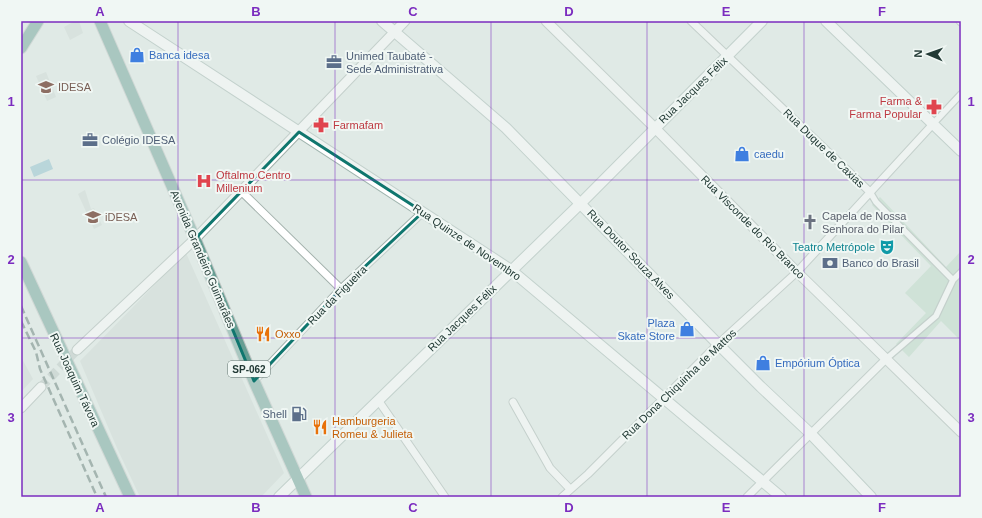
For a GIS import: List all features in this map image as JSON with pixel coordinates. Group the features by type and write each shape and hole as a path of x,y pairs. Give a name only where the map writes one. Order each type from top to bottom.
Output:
{"main road":[{"path":"21,48 38,21"},
{"name":"Avenida Grandeiro Guimarães","path":"100,21 195,240 254,381 306,497"},
{"name":"Rua Quinze de Novembro","path":"129,21 511,270 781,497"},
{"name":"Rua Doutor Souza Alves","path":"382,21 506,128 760,387 811,434 870,497"},
{"name":"Rua Jacques Félix","path":"279,496 581,203 762,21"},
{"path":"826,21 961,151"},
{"name":"Rua Joaquim Távora","path":"21,262 130,497"}],"street":[{"path":"77,350 195,240 405,21"},
{"name":"Rua Visconde do Rio Branco","path":"546,21 655,128 797,272 961,432"},
{"name":"Rua Duque de Caxias","path":"691,21 870,192 876,202 953,280"},
{"path":"933,124 961,94"},
{"name":"Rua Dona Chiquinha de Mattos","path":"562,497 588,474 718,344 797,272 933,124"},
{"path":"241,191 341,289"},
{"name":"Rua da Figueira","path":"254,381 341,289 423,212"},
{"path":"747,497 886,359 936,316 953,280 961,272"},
{"path":"21,408 42,388"},
{"path":"378,400 445,497"},
{"path":"513,402 550,468 570,489"}],"highlighted area":[{"path":"299,132 423,212 341,289 254,381 195,239"}],"shaded area":[{"path":"75,21 79,21 83,33 70,40 64,27"},
{"name":"IDESA","path":"46,72 56,97 47,101 36,76"},
{"name":"iDESA","path":"85,190 91,209 94,208 102,225 94,229 78,194"},
{"path":"186,253 284,473 261,497 140,497 117,448 80,361"},
{"path":"21,357 33,379 21,392"}],"green space":[{"path":"880,197 946,267 961,251 961,341 941,321 909,357 896,344 926,313 905,293 931,266 872,205"}],"water":[{"path":"49,159 53,169 34,177 30,167"}],"tunnel":[{"path":"41,387 77,350"}],"railway":[{"path":"21,306 106,497"},
{"path":"21,321 36,352 40,369 97,497"}],"place":[{"name":"Banca idesa","path":"137,55"},
{"name":"Unimed Taubaté - Sede Administrativa","path":"334,62"},
{"name":"IDESA","path":"46,87"},
{"name":"Farma & Farma Popular","path":"934,107"},
{"name":"Farmafam","path":"321,125"},
{"name":"Colégio IDESA","path":"90,140"},
{"name":"caedu","path":"742,154"},
{"name":"Oftalmo Centro Millenium","path":"204,181"},
{"name":"iDESA","path":"93,217"},
{"name":"Capela de Nossa Senhora do Pilar","path":"810,222"},
{"name":"Teatro Metrópole","path":"887,247"},
{"name":"Banco do Brasil","path":"830,263"},
{"name":"Plaza Skate Store","path":"687,329"},
{"name":"Oxxo","path":"263,334"},
{"name":"Empórium Óptica","path":"763,363"},
{"name":"Shell","path":"299,414"},
{"name":"Hamburgeria Romeu & Julieta","path":"320,427"}]}
